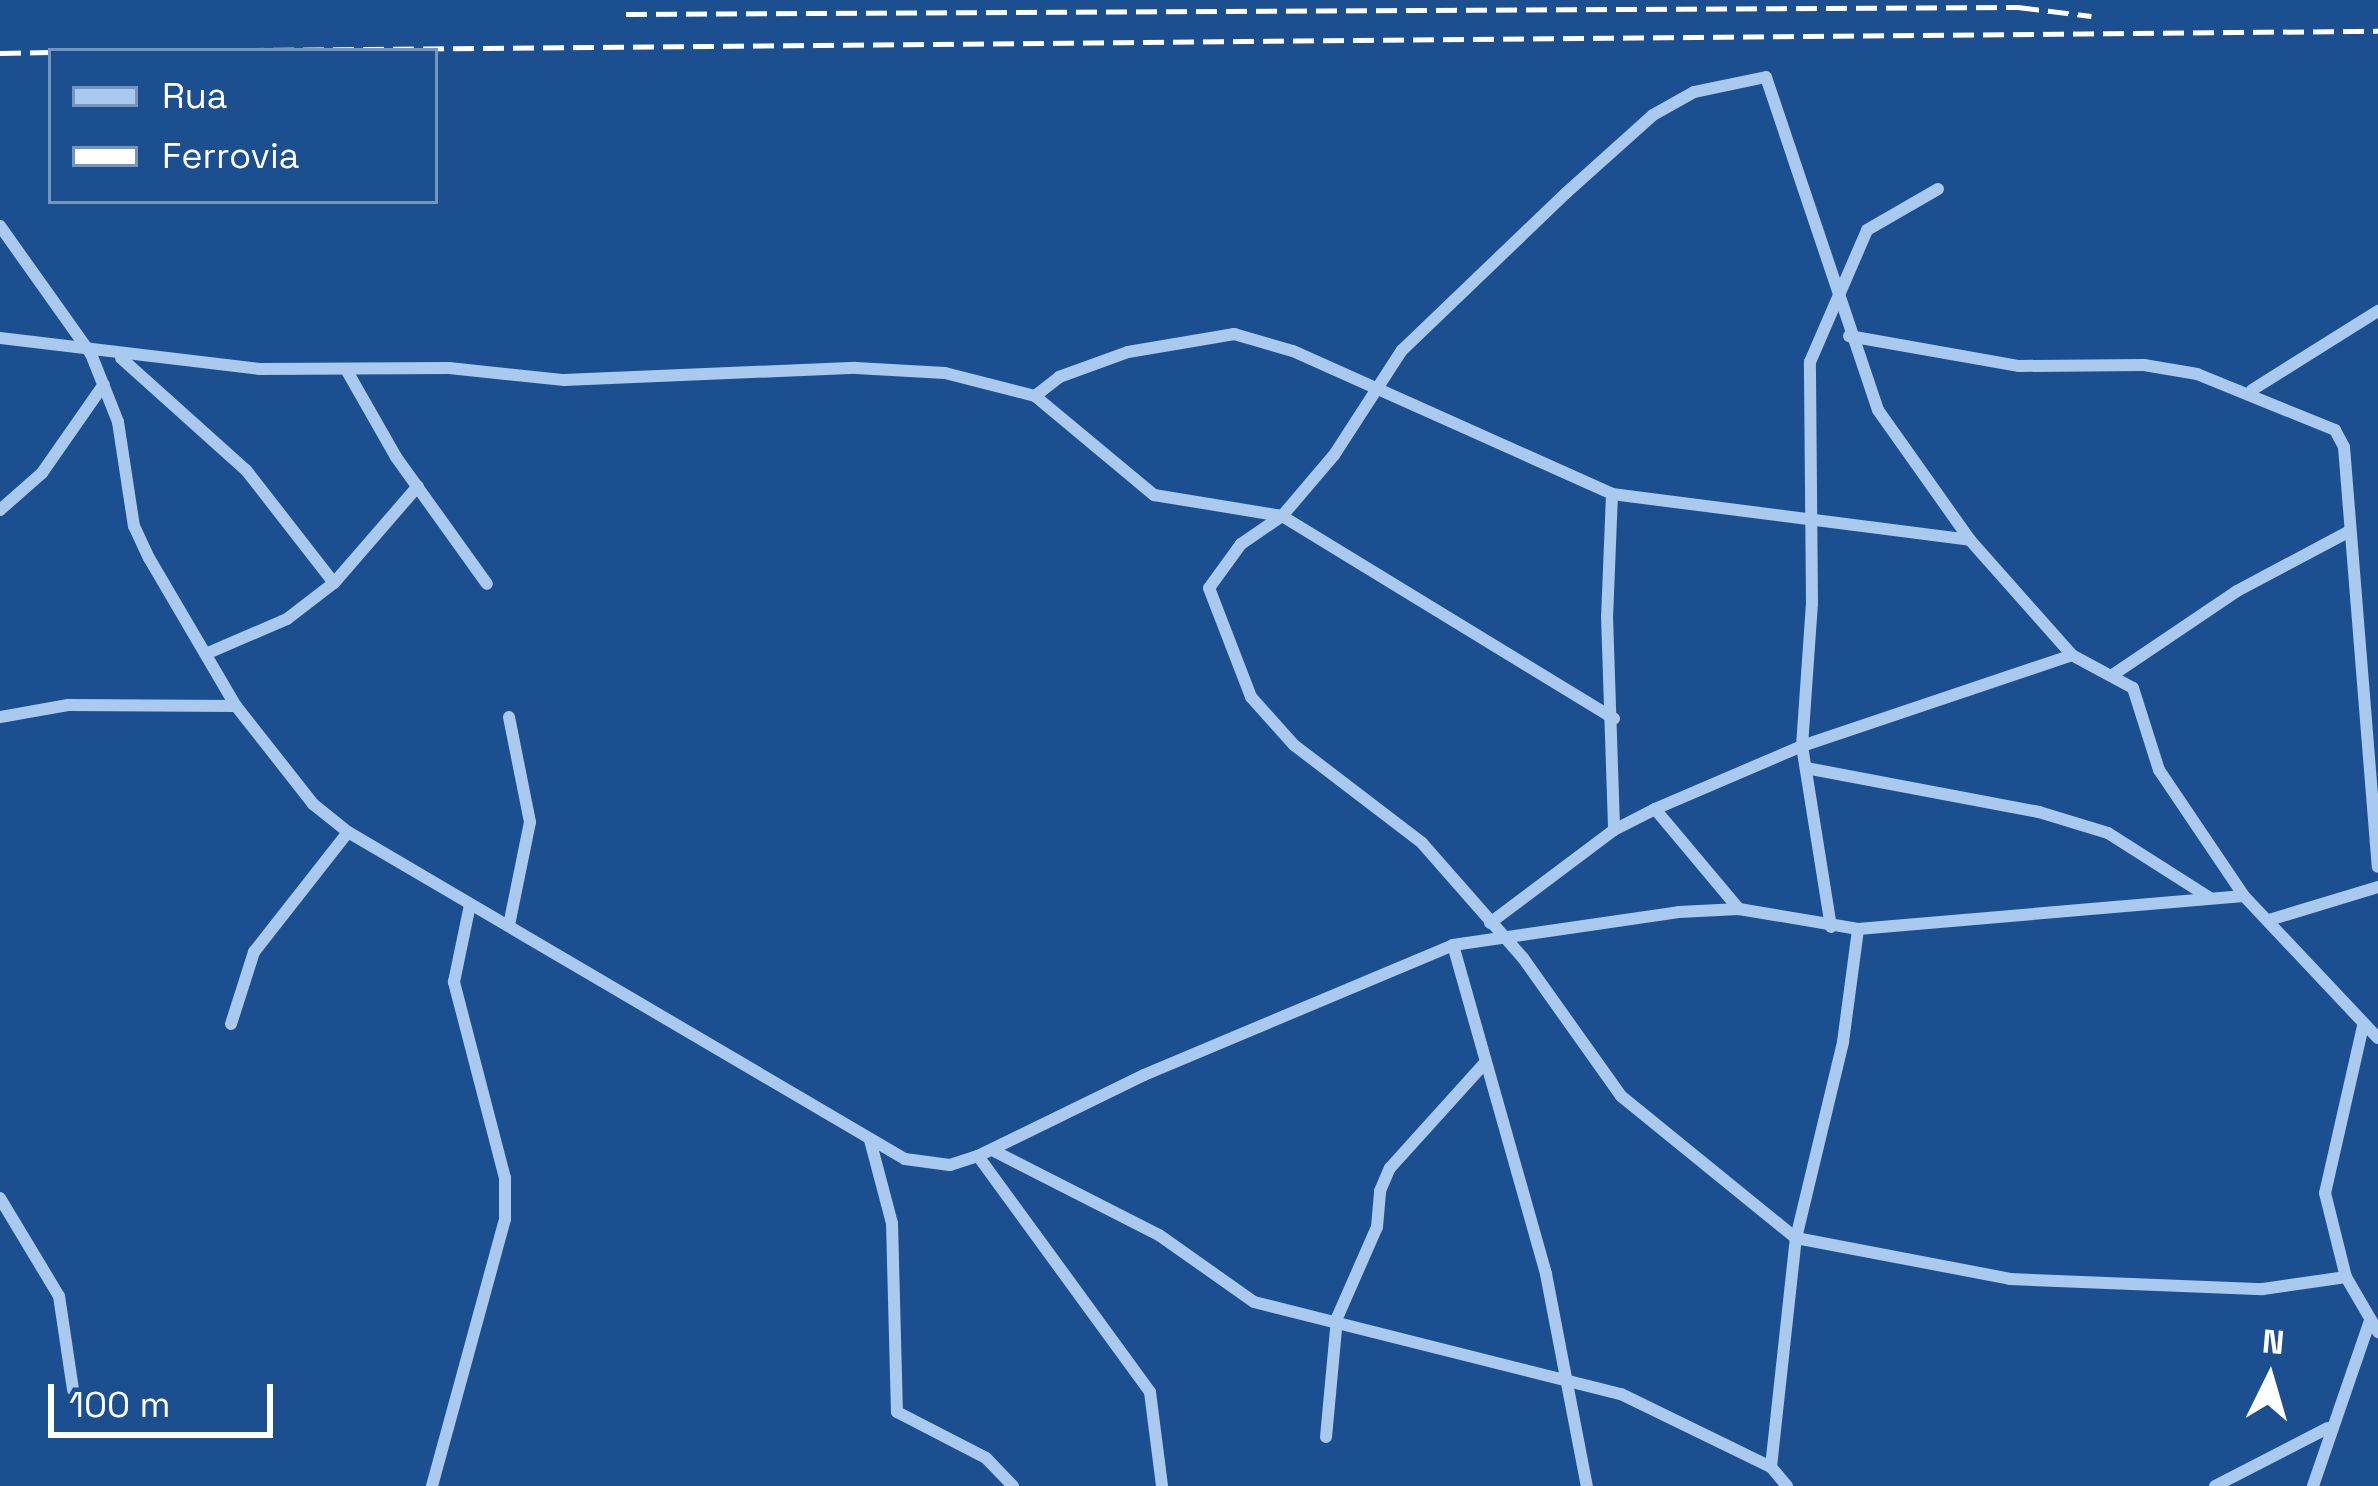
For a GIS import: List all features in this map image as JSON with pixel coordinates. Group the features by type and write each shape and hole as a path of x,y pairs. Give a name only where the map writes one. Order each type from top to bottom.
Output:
{"street":[{"path":"2346,1277 2242,1289 2010,1279 1796,1238 1621,1096 1494,928 1422,843 1294,745 1251,698 1209,588 1241,544 1282,516 1334,454 1372,389 1402,350 1653,115 1740,78 1766,77 1849,336 1878,410 1970,540 2072,655 2133,688 2159,770 2244,896 2378,1038"},
{"path":"1831,927 1802,746 1812,517 1807,389 1868,230 1938,189"},
{"path":"0,226 91,354 104,385 134,526 236,706 277,764 347,832 905,1159 950,1165 992,1150 1144,1075 1494,928 1614,830 1655,809 1802,746 2072,655"},
{"path":"2252,390 2378,311"},
{"path":"1035,397 1059,377 1127,352 1234,334 1612,494 1970,540"},
{"path":"1849,336 2019,366 2144,365 2252,390 2335,430 2344,447 2348,532 2373,715 2378,867"},
{"path":"0,338 120,357 347,371 449,368 564,380 856,368 946,373 1035,397 1154,495 1282,516 1614,719"},
{"path":"120,357 247,470 334,583"},
{"path":"347,371 418,486 488,584"},
{"path":"0,509 42,473 104,385"},
{"path":"208,653 287,619 334,583 418,486"},
{"path":"1612,494 1607,616 1614,719 1614,830"},
{"path":"2114,674 2237,591 2348,532"},
{"path":"0,717 68,705 236,706"},
{"path":"509,717 530,822 509,925"},
{"path":"1806,768 2039,812 2108,833 2210,898"},
{"path":"1655,809 1739,909"},
{"path":"231,1024 254,952 347,832"},
{"path":"2269,920 2378,886"},
{"path":"1494,928 1739,909 1858,929 2244,896"},
{"path":"432,1486 505,1219 505,1178 454,982 470,905"},
{"path":"1771,1467 1796,1238 1843,1042 1858,929"},
{"path":"1454,945 1546,1274 1562,1377 1587,1486"},
{"path":"2313,1486 2328,1428 2374,1326 2346,1277 2325,1193 2362,1025"},
{"path":"1326,1437 1337,1318 1377,1227 1390,1168 1485,1063"},
{"path":"869,1139 892,1223 897,1412 986,1458 1013,1486"},
{"path":"992,1150 1159,1235 1254,1302 1337,1318 1621,1394 1771,1467 1787,1486"},
{"path":"978,1156 1150,1392 1162,1486"},
{"path":"0,1198 59,1296 73,1390"},
{"path":"2215,1486 2328,1428"}],"railway":[{"path":"626,14 2018,7 2091,16"},
{"path":"438,48 2378,31"},
{"path":"0,53 48,52"}]}
